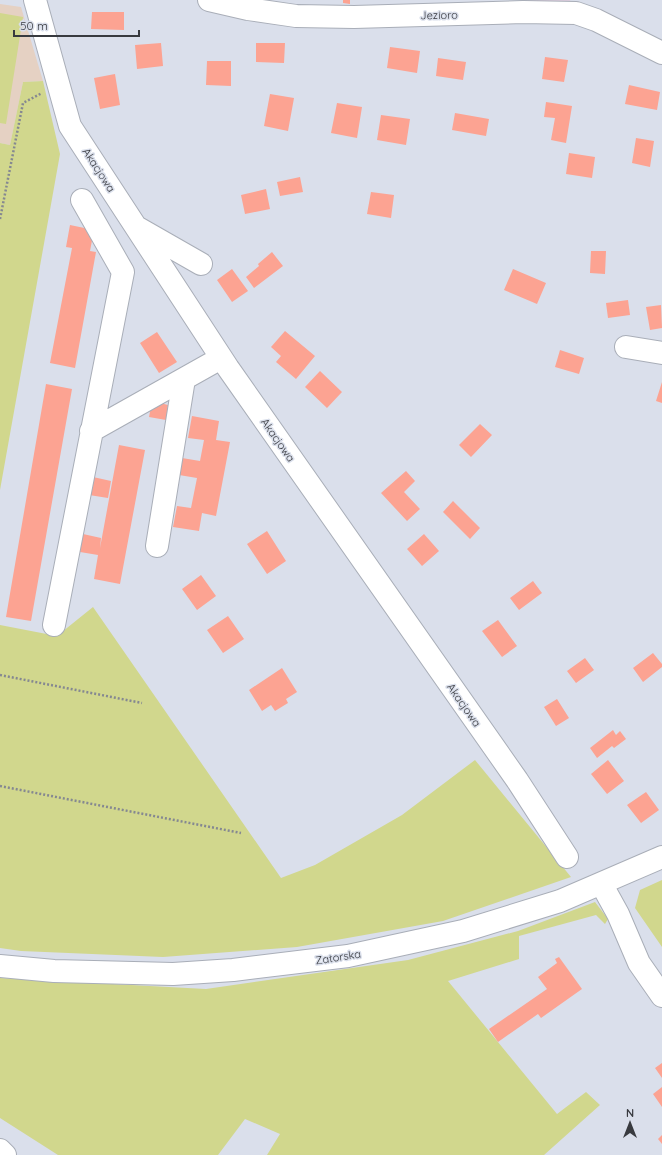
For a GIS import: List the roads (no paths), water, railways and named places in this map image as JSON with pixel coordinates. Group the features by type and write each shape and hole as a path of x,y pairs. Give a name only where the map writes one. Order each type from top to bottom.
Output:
{"street":[{"name":"Akacjowa","path":"35,0 70,126 221,358 517,780 567,857"},
{"name":"Jezioro","path":"209,0 249,5 296,16 354,17 481,7 523,12 576,7 596,20 662,53"},
{"path":"54,625 123,272 82,200"},
{"path":"135,226 201,264"},
{"path":"626,347 662,353"},
{"path":"91,431 221,358"},
{"path":"157,546 184,379"},
{"name":"Zatorska","path":"0,966 54,971 174,974 234,970 348,956 463,931 560,901 662,858"},
{"path":"602,884 618,914 639,963 662,996"},
{"path":"0,1150 5,1155"}]}
